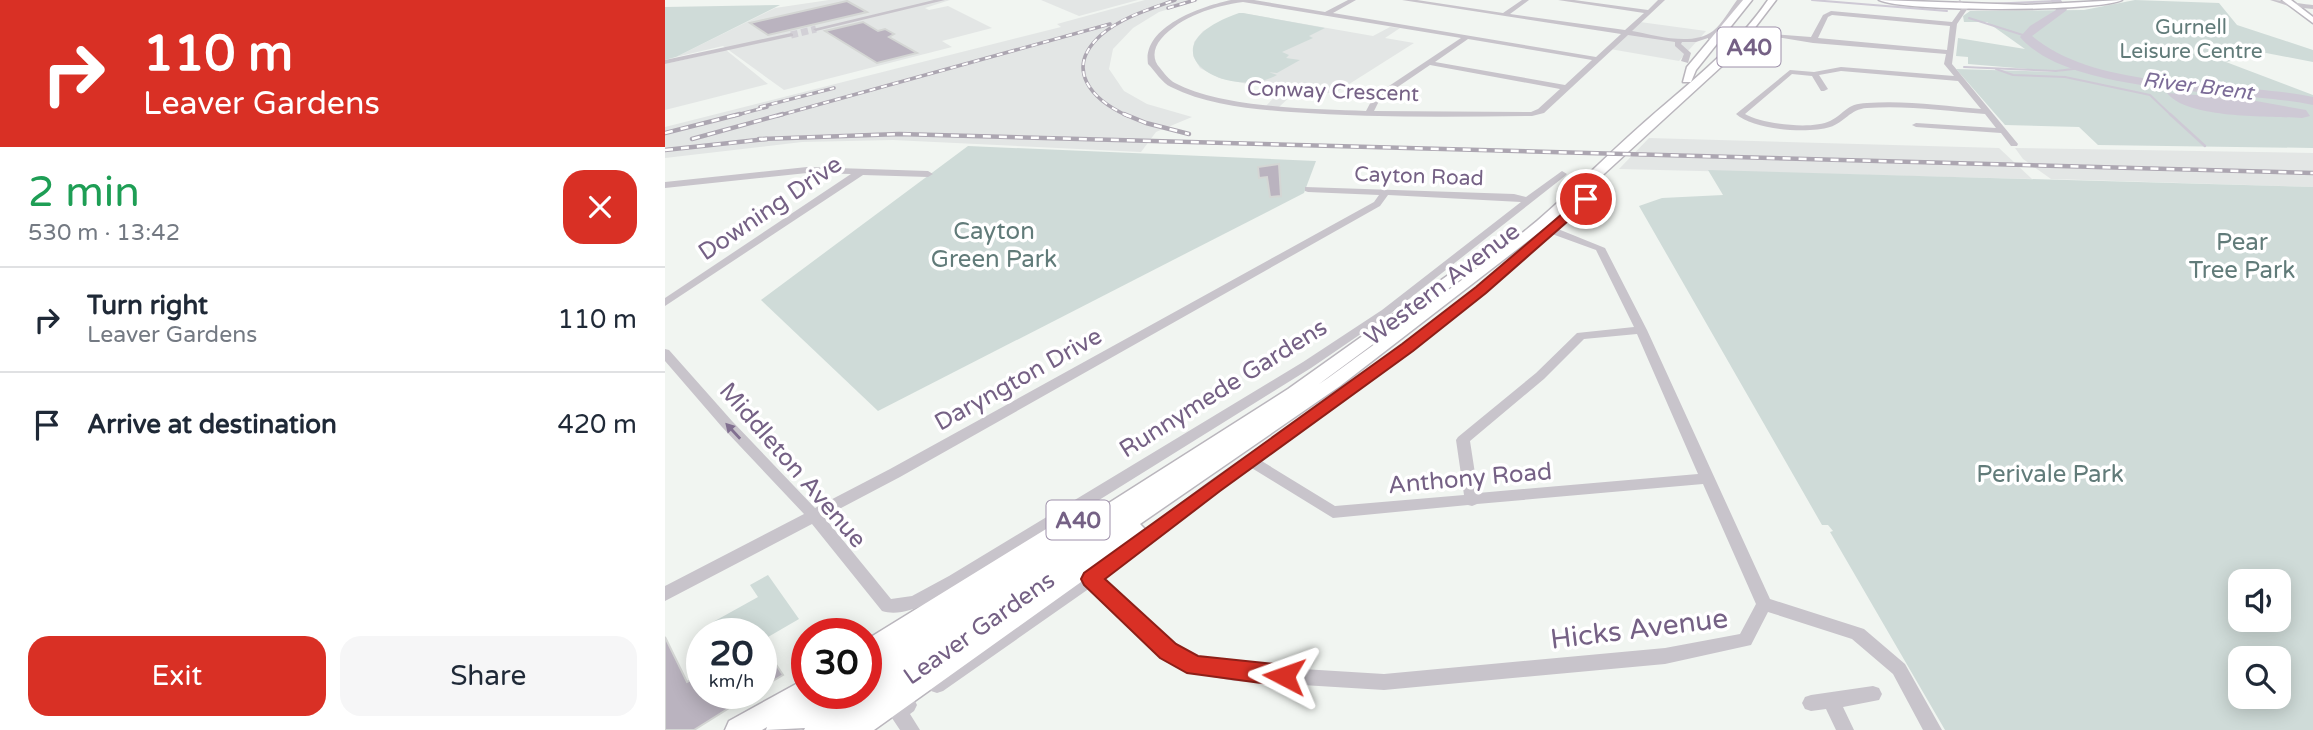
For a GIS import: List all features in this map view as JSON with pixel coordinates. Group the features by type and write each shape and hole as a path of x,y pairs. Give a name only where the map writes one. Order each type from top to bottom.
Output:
{"highway":[{"name":"A40","path":"1748,0 1691,69 1694,81 1752,44 1783,0"},
{"name":"Western Avenue","path":"1334,382 1483,271 1694,81 1760,0"},
{"name":"Western Avenue","path":"882,663 1294,393 1469,267 1750,33 1772,0"},
{"name":"A40","path":"817,730 1334,382"},
{"name":"A40","path":"852,730 1302,412 1334,382"},
{"name":"A40","path":"882,643 1214,435 1294,393"},
{"path":"738,730 791,699"},
{"path":"779,730 811,709"}],"main road":[{"path":"1883,0 1961,7 2051,6 2118,0"},
{"path":"2289,3 2313,22"}],"street":[{"path":"816,29 943,0"},
{"path":"1326,14 1353,0"},
{"path":"1405,0 1678,43 1705,41 1740,0"},
{"path":"1503,15 1526,0"},
{"path":"1561,0 1649,12"},
{"name":"Conway Crescent","path":"1249,1 1201,11 1167,29 1156,40 1150,53 1156,74 1183,90 1236,105 1269,110 1532,114 1541,111 1662,0"},
{"path":"2273,0 2313,7"},
{"path":"1249,1 1597,60"},
{"path":"1961,7 1954,24 1948,64 2014,144"},
{"path":"1813,41 1825,16 1834,13 1954,24"},
{"path":"665,62 791,35"},
{"path":"1773,36 1949,52"},
{"path":"1370,112 1377,98 1467,37"},
{"path":"1678,43 1688,53 1685,61"},
{"path":"1430,63 1567,88"},
{"path":"1959,79 1841,69 1814,74 1784,75 1740,114 1744,119 1761,124 1821,126 1834,122 1844,111 1859,106 1988,112"},
{"path":"1814,74 1824,89"},
{"path":"1916,125 2004,131"},
{"name":"Downing Drive","path":"665,303 862,171"},
{"path":"665,185 759,172 927,173"},
{"name":"Runnymede Gardens","path":"888,606 900,607 915,602 955,582 1307,365 1386,312 1562,173"},
{"name":"Cayton Road","path":"1308,190 1514,197 1529,201"},
{"name":"Daryngton Drive","path":"665,594 814,516 1266,268 1377,204 1385,193"},
{"name":"Leaver Gardens","path":"911,730 897,712 1091,579 1250,460 1407,348 1547,235 1586,199"},
{"name":"Hicks Avenue","path":"1091,579 1168,651 1195,666 1235,673 1384,682 1665,656 1745,640 1764,604 1641,330 1600,248 1547,235"},
{"path":"1472,501 1463,440 1540,376 1581,336 1641,330"},
{"name":"Middleton Avenue","path":"665,353 727,425 814,516 888,606"},
{"name":"Anthony Road","path":"1250,460 1333,512 1708,478"},
{"path":"1764,604 1858,634 1899,668 1933,730"},
{"path":"1811,703 1873,695"},
{"path":"1831,700 1845,730"}],"shaded area":[{"path":"829,0 950,0 925,8 929,10 948,6 992,28 942,41 952,47 784,90 723,46 676,57 775,8"},
{"path":"1041,0 1138,0 1079,16"},
{"path":"1145,0 1199,0 1159,12 1133,28 1113,49 1109,69 1124,91 1147,104 1192,117 1156,132 1141,152 893,140 802,142 665,158 665,127 1061,27 1057,24"},
{"path":"1242,13 1373,36 1390,27 1400,28 1385,38 1414,43 1335,93 1294,93 1279,107 1266,106 1280,91 1219,78 1200,68 1193,56 1194,42 1203,31"},
{"path":"1640,22 1706,31 1679,61 1610,49"},
{"path":"726,50 768,84 665,110 665,64"},
{"path":"2167,93 2239,98 2306,110 2310,116 2270,117 2210,112 2192,108"},
{"path":"1649,138 1999,148 2032,179 1619,169"},
{"path":"2015,148 2313,153 2313,187 2051,179 2023,159"}],"green space":[{"name":"Gurnell Leisure Centre","path":"2135,0 2219,3 2237,25 2313,50 2313,62 2266,53 2226,62 2313,95 2313,148 2098,145 2079,127 2005,125 1956,69 2062,72 1968,64 1968,57 1956,56 1958,38 2025,49 1987,22 1964,22 1963,16 1970,11 2084,10"},
{"path":"780,5 676,57 665,60 665,7"},
{"path":"1239,13 1325,28 1309,36 1313,38 1282,52 1289,55 1286,58 1300,60 1277,73 1269,72 1277,75 1257,82 1236,82 1217,77 1202,68 1194,56 1195,42 1209,27"},
{"name":"Cayton Green Park","path":"968,146 1316,161 1304,193 878,411 761,300"},
{"name":"Perivale Park","path":"1708,170 2313,187 2313,730 1945,730 1830,532 1833,531 1828,525 1822,525 1639,206 1662,198 1723,195"},
{"path":"768,575 798,618 791,618 791,624 777,632 777,618 720,618 758,597 750,585"}],"building":[{"path":"847,1 867,12 768,35 750,23"},
{"path":"863,22 878,31 885,29 894,34 889,37 917,53 877,63 825,31"},
{"path":"1279,164 1281,196 1270,197 1267,177 1259,178 1258,167"},
{"path":"665,637 686,680 686,709 727,709 694,730 665,730"},
{"path":"777,666 783,675 777,679"}],"waterway":[{"path":"1812,0 1947,11"},
{"name":"River Brent","path":"2056,0 2062,10 2058,15 2034,28 2026,37 2045,53 2070,65 2100,74 2133,79 2230,88 2313,101"},
{"path":"1988,4 2056,1"},
{"path":"1969,18 2026,36"},
{"path":"1964,67 2056,71 2082,68"},
{"path":"1996,69 2013,75 2065,77 2150,95 2172,116"},
{"path":"2170,114 2205,146"}],"tunnel":[{"path":"791,35 816,29"}],"railway":[{"path":"1125,114 1094,92 1083,71 1084,60 1101,35 1118,23 1175,0"},
{"path":"1168,8 1195,0"},
{"path":"777,116 1110,24"},
{"path":"760,107 834,88"},
{"path":"733,116 767,107"},
{"path":"665,133 740,114"},
{"path":"692,139 783,114"},
{"path":"1125,114 1189,134"},
{"path":"759,139 899,134 2313,173"},
{"path":"665,150 767,139"}],"route":[{"path":"1284,676 1235,673 1195,666 1168,651 1091,579 1213,486 1407,348 1481,290 1586,199"}],"park label":[{"name":"Pear Tree Park","path":"2242,256"}]}
